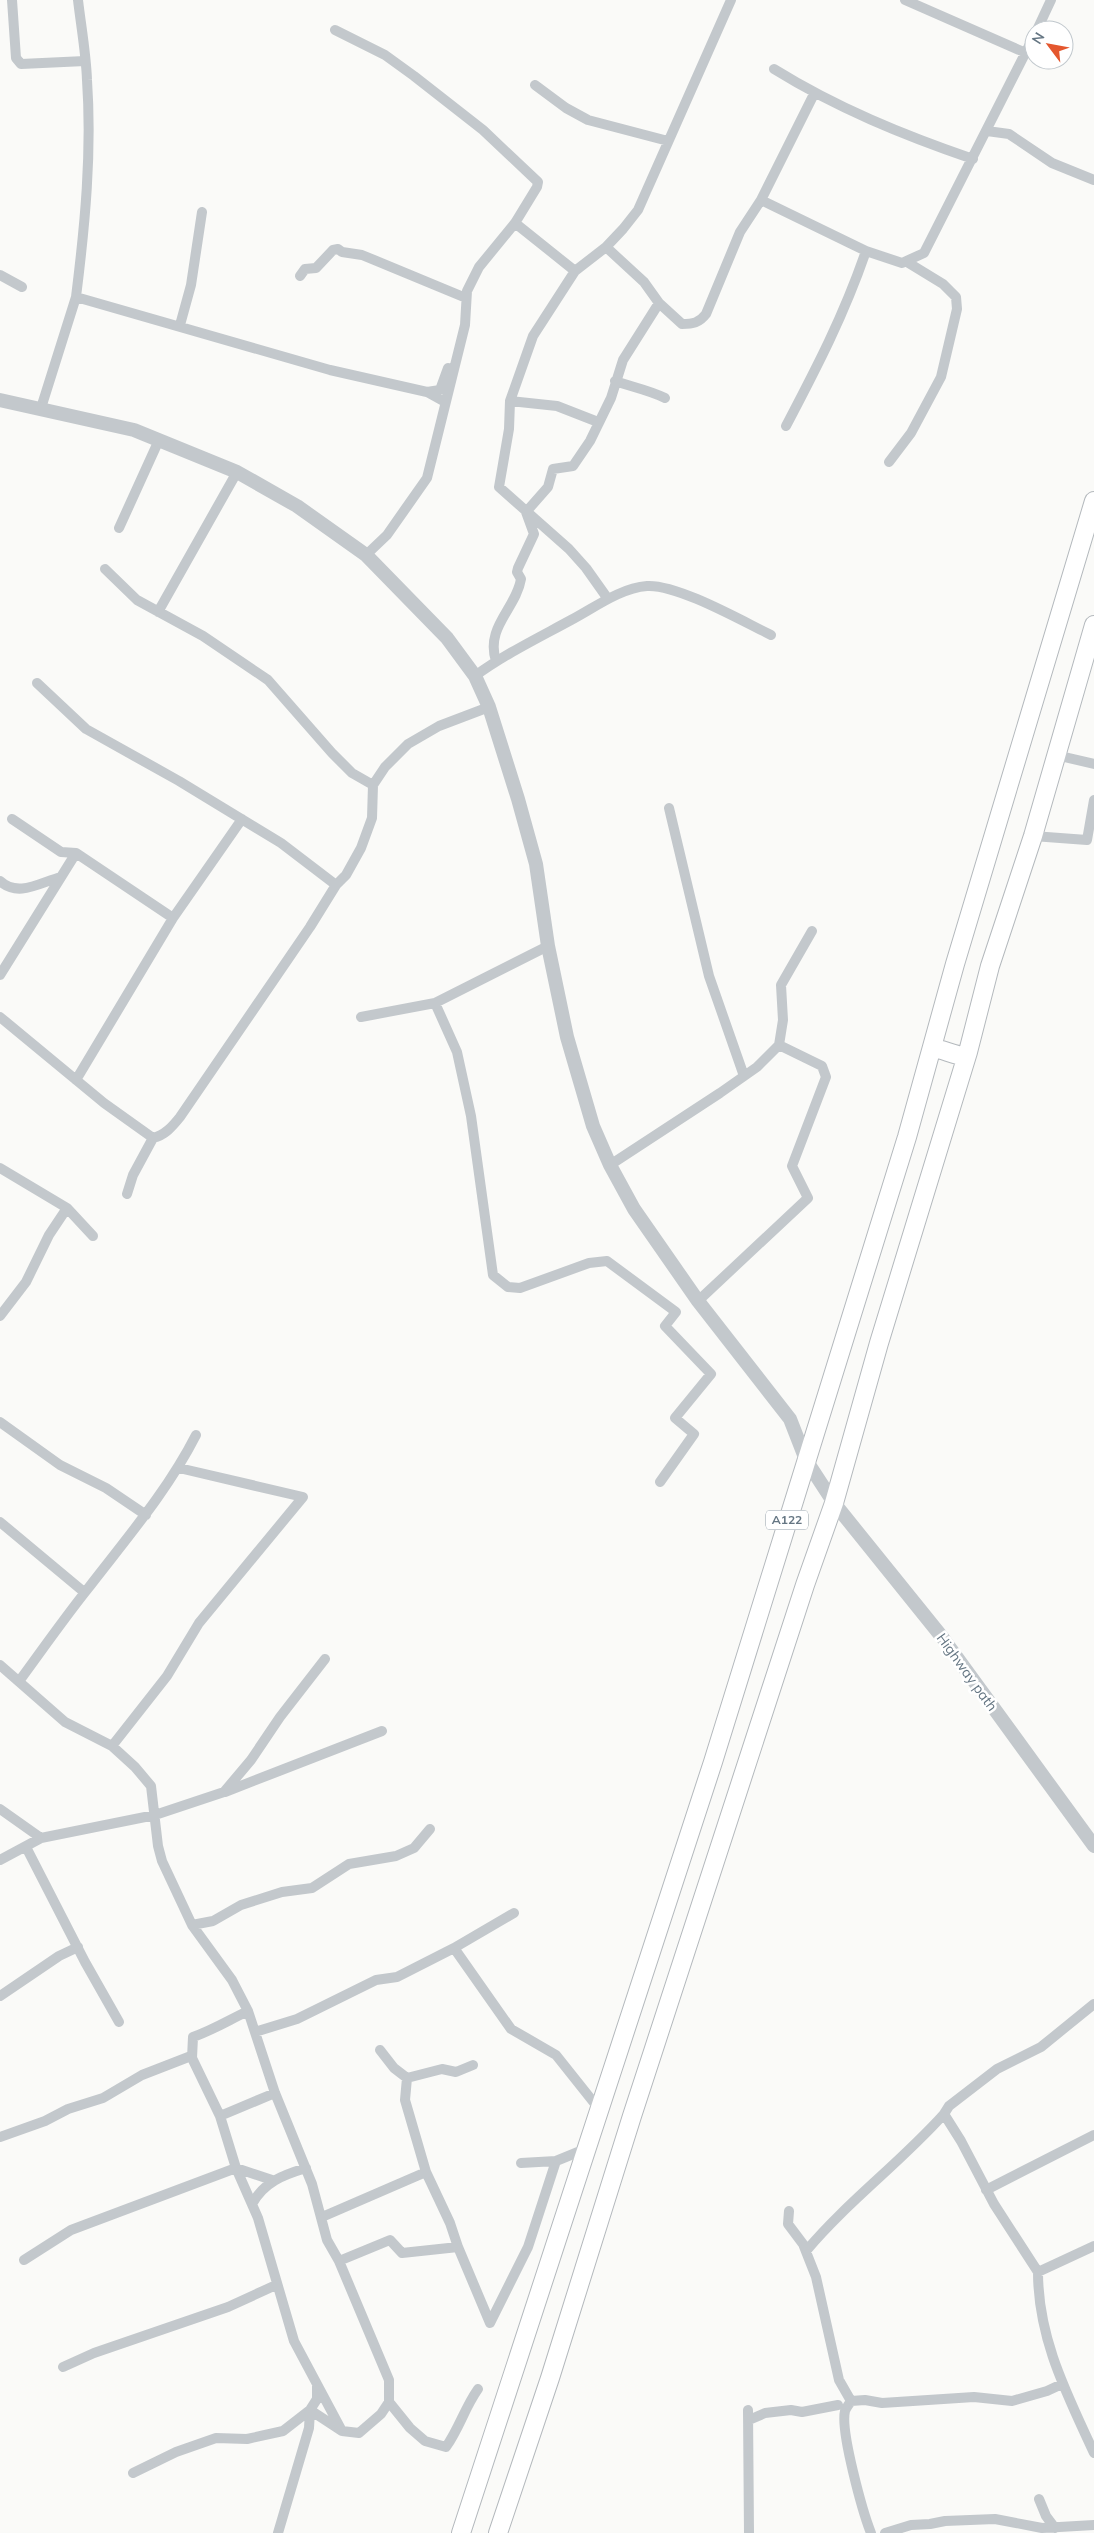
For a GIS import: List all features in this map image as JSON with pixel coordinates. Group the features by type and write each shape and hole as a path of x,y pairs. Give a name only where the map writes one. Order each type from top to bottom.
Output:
{"highway":[{"name":"A122","path":"461,2533 713,1762 932,1048 955,964 1094,501"},
{"name":"A122","path":"498,2533 550,2378 632,2116 805,1585 834,1503 879,1343 968,1052 990,966 1033,836 1094,624"},
{"path":"932,1048 942,1049 960,1056 966,1056 968,1052"}],"street":[{"path":"12,0 16,58 21,64 85,61"},
{"path":"41,408 76,297 86,217 89,127 85,61 78,0"},
{"path":"608,600 586,568 503,493 499,487 509,429 510,401 533,336 576,271 606,247 623,230 638,210 731,0"},
{"path":"905,0 1024,52"},
{"path":"1042,20 1052,0"},
{"path":"335,30 385,55 414,76 483,130 536,179 537,188 514,223 479,267 467,291 465,325 427,478 388,535 366,555"},
{"path":"761,200 866,251 902,263 924,253 1024,57"},
{"path":"774,69 814,94 909,137 973,159"},
{"path":"536,85 566,108 588,120 668,141"},
{"path":"606,247 644,282 659,303 682,324 692,324 701,321 706,314 740,232 761,200 814,94"},
{"path":"987,131 1009,134 1052,163 1094,180"},
{"path":"180,325 191,285 202,212"},
{"path":"514,223 576,271"},
{"path":"300,276 306,269 316,268 333,250 338,249 342,252 362,255 466,298"},
{"path":"786,426 830,344 850,299 866,251"},
{"path":"889,462 911,433 941,377 957,309 956,297 943,284 907,262"},
{"path":"0,275 22,287"},
{"path":"76,297 180,325 236,344 330,370 427,392 445,402"},
{"path":"526,512 548,487 553,468 573,466 590,442 611,398 615,380 634,340 659,303"},
{"path":"427,392 440,390 465,325"},
{"path":"615,380 629,387 650,391 665,398"},
{"name":"Highway path","path":"0,400 134,430 237,472 297,506 366,555 426,615 475,676 489,707 536,864 548,946 567,1037 593,1126 610,1164 634,1209 698,1301 790,1419 806,1460 834,1503 942,1637 1094,1846"},
{"path":"510,401 558,406 598,422"},
{"path":"119,528 159,440"},
{"path":"158,612 237,472"},
{"path":"496,661 492,648 495,637 500,623 519,590 521,579 517,572 518,568 534,534 526,512"},
{"path":"105,569 126,591 158,612 203,636 268,680 332,753 352,772 373,785"},
{"path":"475,676 496,661 608,600 648,586 667,589 771,635"},
{"path":"37,683 86,728 281,843 336,885"},
{"path":"127,1194 133,1175 153,1138 160,1136 180,1117 310,927 336,885 346,875 361,848 372,818 373,785 385,767 408,744 439,726 489,707"},
{"path":"1056,755 1094,764"},
{"path":"1033,836 1090,840 1094,800"},
{"path":"669,808 709,976 744,1076"},
{"path":"12,819 61,852 76,853 173,918"},
{"path":"76,1080 173,918 242,819"},
{"path":"0,975 76,853"},
{"path":"0,881 5,885 24,890 61,876"},
{"path":"610,1164 744,1076 779,1045 784,1020 781,985 812,931"},
{"path":"362,1017 435,1003 548,946"},
{"path":"435,1003 457,1052 471,1116 494,1275 508,1286 520,1288 589,1263 607,1261 676,1312 665,1326 712,1374 675,1418 694,1434 660,1482"},
{"path":"0,1018 104,1103 153,1138"},
{"path":"698,1301 808,1198 792,1166 826,1077 822,1066 779,1045"},
{"path":"0,1168 66,1208 93,1236"},
{"path":"1,1314 26,1282 49,1236 66,1208"},
{"path":"0,1422 60,1465 106,1488 146,1515"},
{"path":"20,1680 84,1592 146,1515 179,1468 196,1435"},
{"path":"112,1746 167,1676 199,1623 304,1497 179,1468"},
{"path":"0,1522 84,1592"},
{"path":"224,1792 251,1760 280,1717 325,1659"},
{"path":"0,1664 65,1722 112,1746 136,1766 151,1786 158,1846 162,1860 192,1925 232,1980 248,2011 270,2071 275,2093 306,2168 322,2217 326,2240 339,2261 389,2380 389,2402 381,2414 360,2433 342,2431 310,2410"},
{"path":"0,1860 41,1838 155,1814 224,1792 382,1731"},
{"path":"0,1810 41,1838"},
{"path":"192,1925 213,1921 241,1905 282,1892 312,1888 349,1864 396,1856 414,1848 430,1828"},
{"path":"26,1847 118,2022"},
{"path":"255,2032 297,2019 376,1980 397,1977 454,1948 514,1913"},
{"path":"0,1996 59,1956 78,1947"},
{"path":"454,1948 511,2029 556,2054 599,2110"},
{"path":"806,2251 850,2203 916,2146 949,2106 997,2069 1041,2047 1094,2004"},
{"path":"0,2137 45,2121 68,2109 103,2098 142,2075 191,2056 192,2058 193,2038 214,2030 226,2021 248,2011"},
{"path":"380,2050 394,2068 406,2078"},
{"path":"191,2056 220,2116 236,2168 252,2204 266,2243 276,2285 294,2342 342,2431"},
{"path":"406,2078 442,2070 456,2072 474,2065"},
{"path":"406,2078 405,2100 426,2172 450,2223 490,2323 528,2247 556,2161"},
{"path":"220,2116 275,2093"},
{"path":"944,2114 986,2190 1038,2272 1039,2308 1062,2384 1094,2453"},
{"path":"986,2190 1094,2135"},
{"path":"521,2162 556,2161 578,2152 585,2156"},
{"path":"24,2260 71,2230 236,2168 272,2180"},
{"path":"252,2204 258,2193 272,2180 306,2168"},
{"path":"322,2217 426,2172"},
{"path":"789,2211 788,2224 806,2251 816,2277 839,2380 851,2401"},
{"path":"339,2261 390,2240 402,2253 458,2247"},
{"path":"1038,2272 1094,2246"},
{"path":"63,2367 102,2350 234,2304 276,2285"},
{"path":"851,2401 865,2400 882,2403 974,2397 1012,2401 1047,2391 1062,2384"},
{"path":"133,2473 176,2452 216,2438 247,2439 283,2431 310,2410 317,2399 317,2386"},
{"path":"389,2402 410,2428 425,2441 446,2447 459,2429 464,2408 478,2389"},
{"path":"851,2401 845,2411 845,2429 863,2512 871,2533"},
{"path":"749,2533 748,2415 792,2410 802,2412 838,2405"},
{"path":"278,2533 309,2428 310,2410"},
{"path":"1039,2500 1046,2516 1055,2528"},
{"path":"885,2533 911,2525 987,2519 1042,2528 1094,2526"}]}
